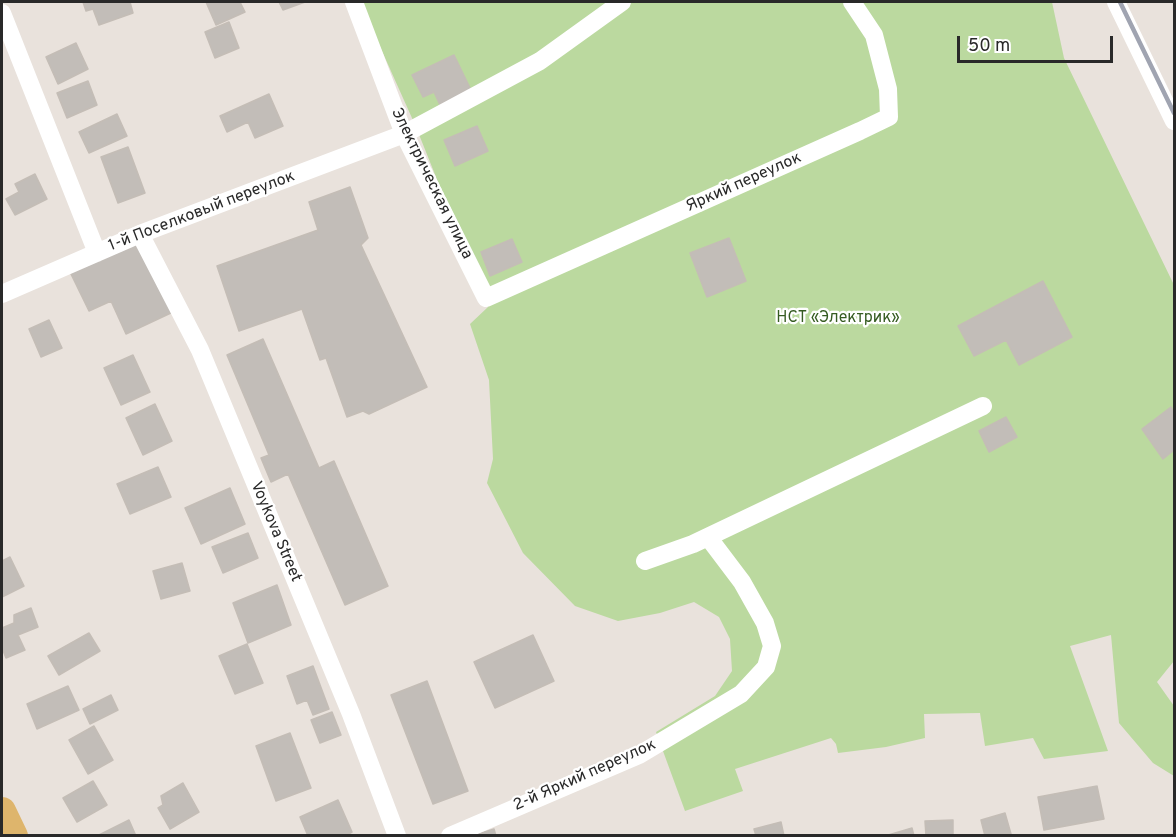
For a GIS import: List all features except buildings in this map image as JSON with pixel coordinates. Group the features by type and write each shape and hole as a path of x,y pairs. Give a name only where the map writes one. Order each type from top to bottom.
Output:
{"main road":[{"path":"2,811 14,836"}],"street":[{"name":"Электрическая улица","path":"354,2 404,134 486,298"},
{"name":"1-й Поселковый переулок","path":"2,294 141,234 404,134 540,61 622,2"},
{"name":"Яркий переулок","path":"486,298 889,117 888,89 874,34 852,2"},
{"path":"1116,2 1174,121"},
{"path":"2,13 97,253"},
{"name":"Voykova Street","path":"141,234 200,350 346,703 397,836"},
{"path":"645,561 693,544 983,406"},
{"name":"2-й Яркий переулок","path":"450,836 639,755 741,694 766,667 772,646 765,623 742,582 708,537"}],"green space":[{"name":"НСТ «Электрик»","path":"360,2 1052,2 1064,58 1174,285 1174,661 1157,682 1174,706 1174,776 1153,763 1119,723 1111,635 1070,646 1108,751 1044,759 1033,738 985,746 980,713 924,714 925,738 886,747 838,753 836,744 831,738 735,769 743,791 685,811 656,732 715,696 732,671 730,639 719,617 694,602 660,613 618,621 575,606 523,553 487,483 493,459 489,380 470,324 488,307 416,127"}],"railway":[{"path":"1120,2 1174,113"}]}
